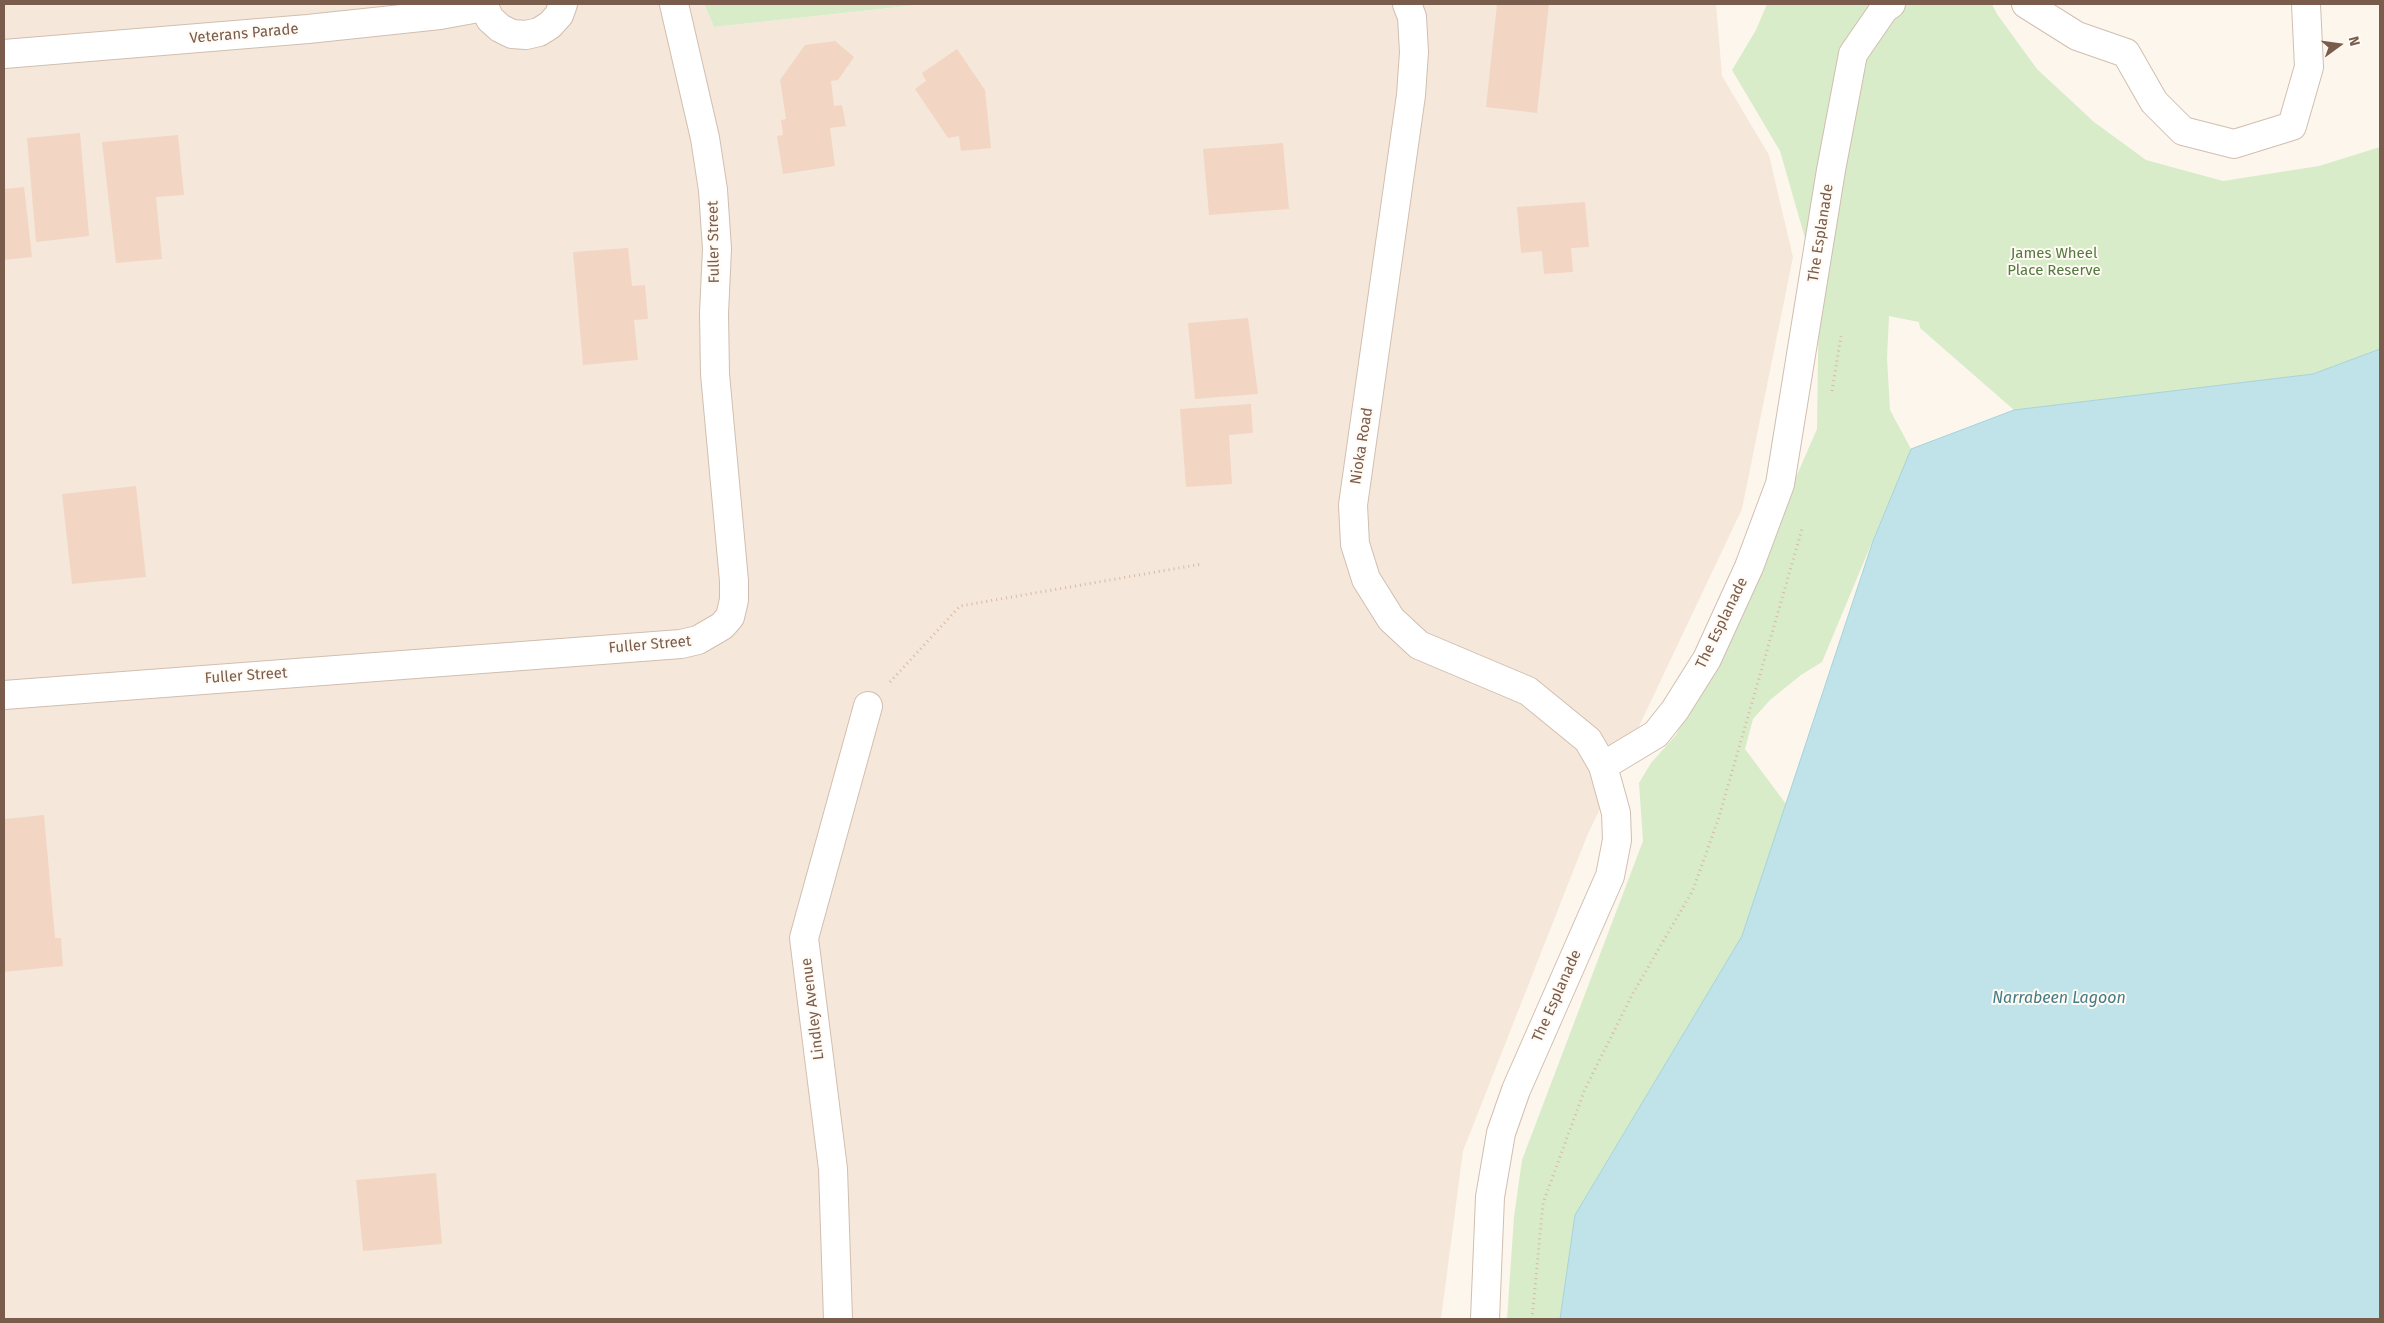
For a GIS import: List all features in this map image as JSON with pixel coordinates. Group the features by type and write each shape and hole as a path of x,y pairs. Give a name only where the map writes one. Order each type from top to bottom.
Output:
{"street":[{"path":"483,5 490,19 500,28 512,34 526,35 539,32 550,25 559,15 563,4"},
{"name":"Fuller Street","path":"4,694 681,644 698,640 722,626 730,616 734,600 734,580 715,374 714,313 718,249 713,190 705,138 674,4"},
{"name":"Nioka Road","path":"1407,4 1412,17 1414,52 1410,95 1353,505 1355,544 1366,579 1391,619 1419,645 1528,691 1588,740 1604,766"},
{"name":"The Esplanade","path":"1486,1319 1490,1197 1501,1133 1516,1090 1610,876 1617,840 1616,813 1604,766 1656,734 1675,710 1707,659 1749,567 1780,484 1831,170 1853,54 1884,9 1890,4"},
{"path":"2026,4 2077,36 2126,53 2154,102 2183,131 2234,144 2292,126 2309,67 2306,4"},
{"name":"Veterans Parade","path":"4,54 308,29 440,15 483,5"},
{"name":"Lindley Avenue","path":"838,1319 833,1169 804,938 868,706"}],"path":[{"path":"868,706 960,606 1202,564"}],"shaded area":[{"path":"4,4 704,4 714,27 928,4 1716,4 1722,76 1769,155 1793,257 1742,509 1587,836 1463,1151 1441,1319 4,1319"}],"green space":[{"path":"704,4 927,4 714,27"},
{"name":"James Wheel Place Reserve","path":"1767,4 1992,4 1997,14 2037,69 2094,122 2146,160 2223,181 2319,166 2380,147 2380,349 2313,374 2014,410 1920,328 1919,322 1889,316 1887,358 1890,410 1911,449 1822,662 1801,675 1770,700 1753,719 1745,749 1786,804 1742,936 1575,1215 1560,1319 1507,1319 1514,1217 1522,1160 1643,841 1639,783 1651,763 1676,735 1728,633 1817,429 1819,287 1780,151 1732,70 1756,30"}],"water":[{"name":"Narrabeen Lagoon","path":"2380,349 2380,1319 1560,1319 1575,1215 1742,936 1873,541 1911,449 2014,410 2313,374"}],"building":[{"path":"1497,4 1549,4 1537,113 1486,107"},
{"path":"835,41 854,57 838,80 831,81 834,106 842,105 846,126 830,128 835,166 783,174 777,136 783,135 781,120 786,119 780,80 805,45"},
{"path":"957,49 985,90 991,148 961,151 959,136 948,138 915,89 926,81 922,73"},
{"path":"80,133 89,236 36,242 27,138"},
{"path":"178,135 184,195 156,197 162,259 116,263 102,142"},
{"path":"1283,143 1289,209 1209,215 1203,149"},
{"path":"24,187 32,257 4,260 4,189"},
{"path":"1585,202 1589,247 1571,248 1573,272 1544,274 1542,251 1521,253 1517,207"},
{"path":"628,248 632,286 645,285 648,319 634,320 638,360 583,365 573,252"},
{"path":"1248,318 1258,394 1195,399 1188,323"},
{"path":"1251,404 1253,433 1229,435 1232,484 1186,487 1180,409"},
{"path":"136,486 146,577 72,584 62,494"},
{"path":"44,815 55,938 61,938 63,966 4,972 4,819"},
{"path":"436,1173 442,1244 363,1251 356,1180"}]}
